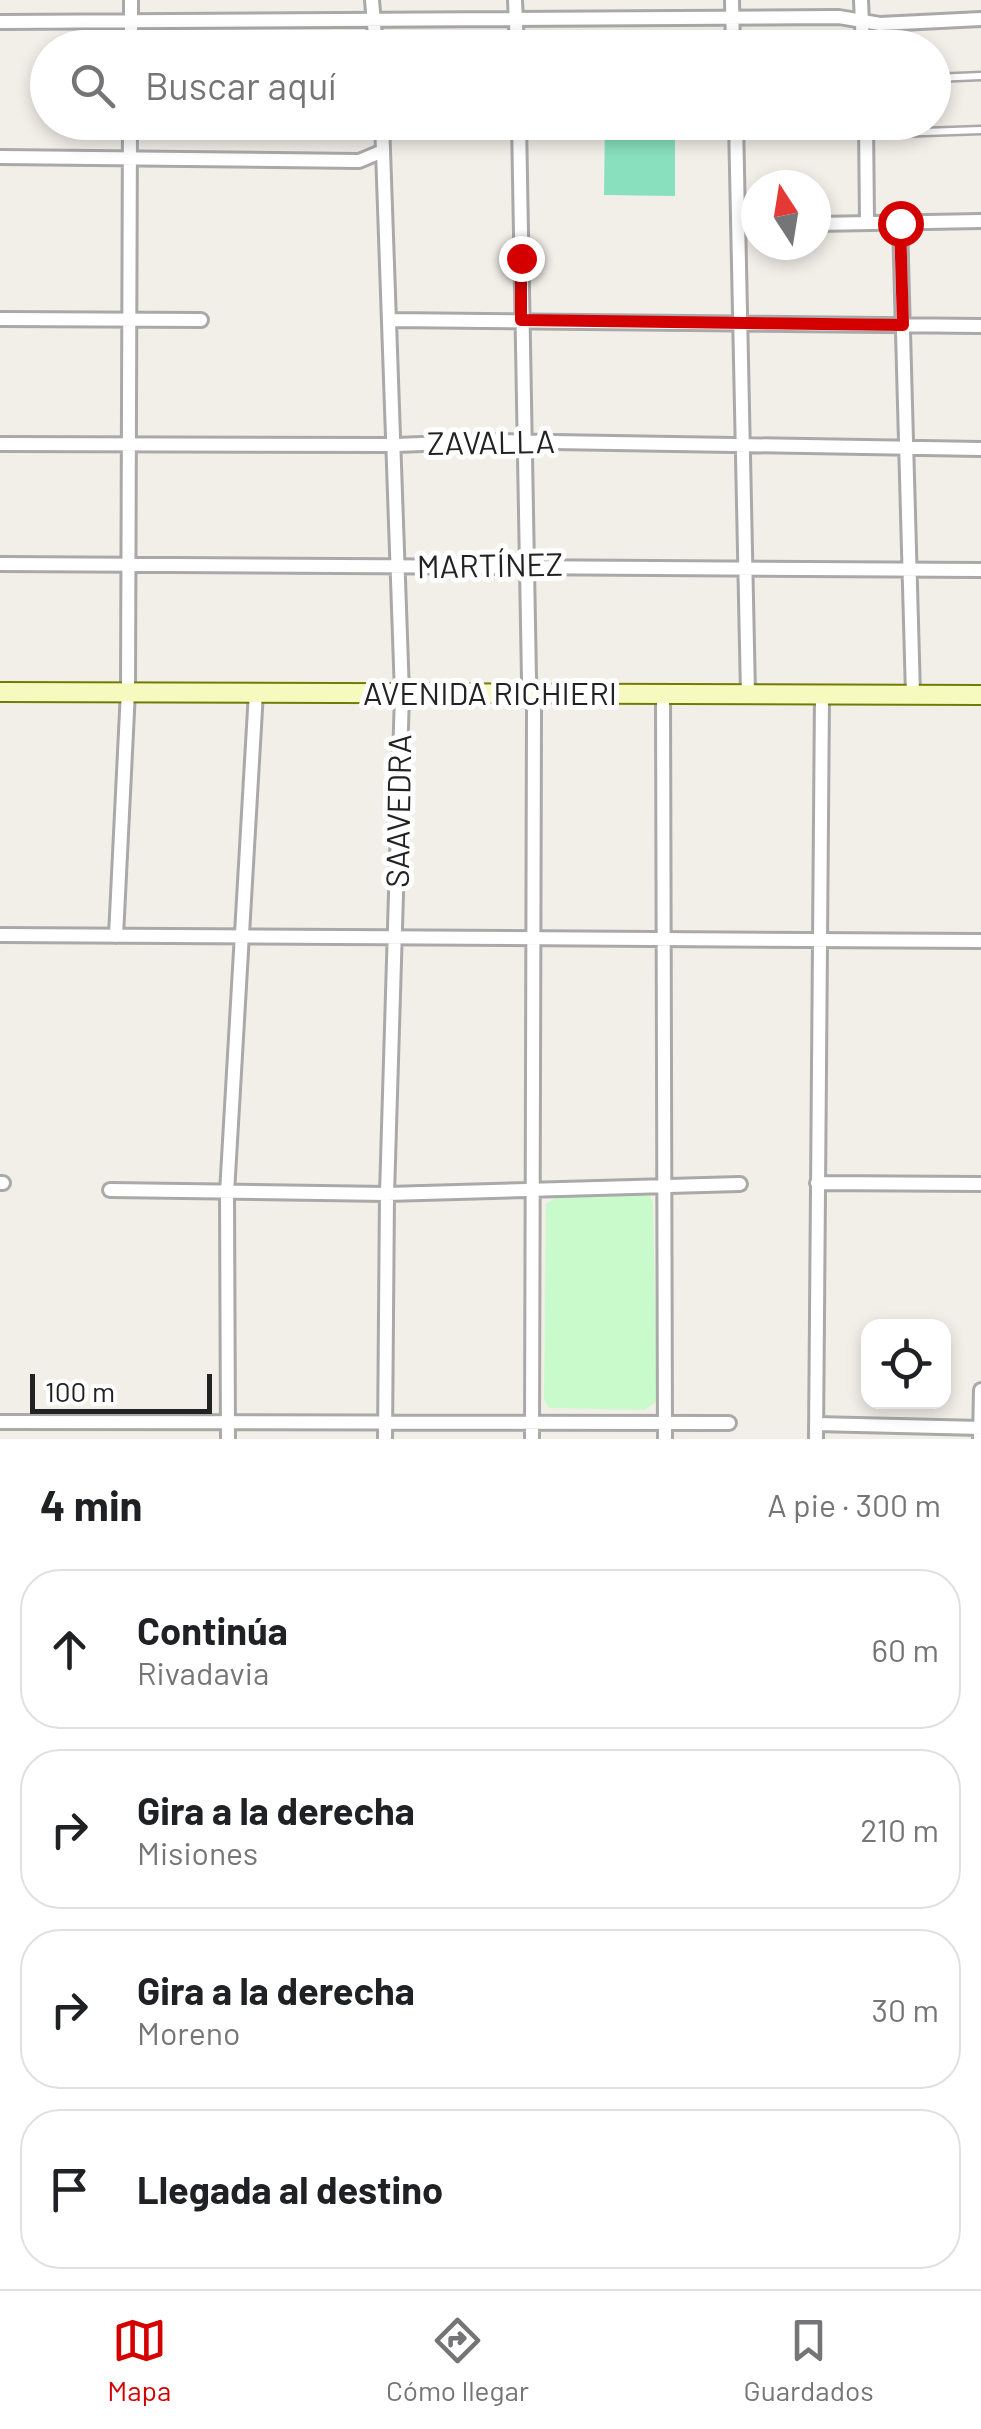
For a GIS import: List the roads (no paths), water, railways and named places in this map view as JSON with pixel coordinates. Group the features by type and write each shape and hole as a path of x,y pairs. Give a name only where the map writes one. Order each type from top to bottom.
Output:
{"street":[{"path":"132,0 132,30"},
{"path":"372,0 374,30"},
{"path":"515,0 516,30"},
{"path":"732,0 732,30"},
{"path":"861,0 862,30"},
{"path":"0,22 839,17 880,24 981,19"},
{"path":"116,936 128,691 130,140"},
{"name":"SAAVEDRA","path":"383,140 402,694 387,1194 385,1439"},
{"path":"518,140 532,696 532,1439"},
{"path":"737,140 748,694"},
{"path":"866,140 867,223"},
{"path":"0,158 359,161 383,151"},
{"path":"831,224 981,222"},
{"path":"900,223 913,695"},
{"path":"0,319 201,320"},
{"path":"390,320 981,326"},
{"name":"ZAVALLA","path":"0,444 524,442 981,449"},
{"name":"MARTÍNEZ","path":"0,564 526,564 981,570"},
{"path":"0,692 0,707"},
{"name":"AVENIDA RICHIERI","path":"0,692 981,695"},
{"path":"228,1439 228,1193 256,692"},
{"path":"663,695 665,1439"},
{"path":"816,1439 822,695"},
{"path":"0,935 981,941"},
{"path":"817,1183 981,1184"},
{"path":"110,1190 387,1194 740,1184"},
{"path":"980,1439 981,1390"},
{"path":"0,1422 729,1423"},
{"path":"816,1424 981,1428"}],"lane":[{"path":"951,77 981,76"},
{"path":"951,129 981,130"}]}
